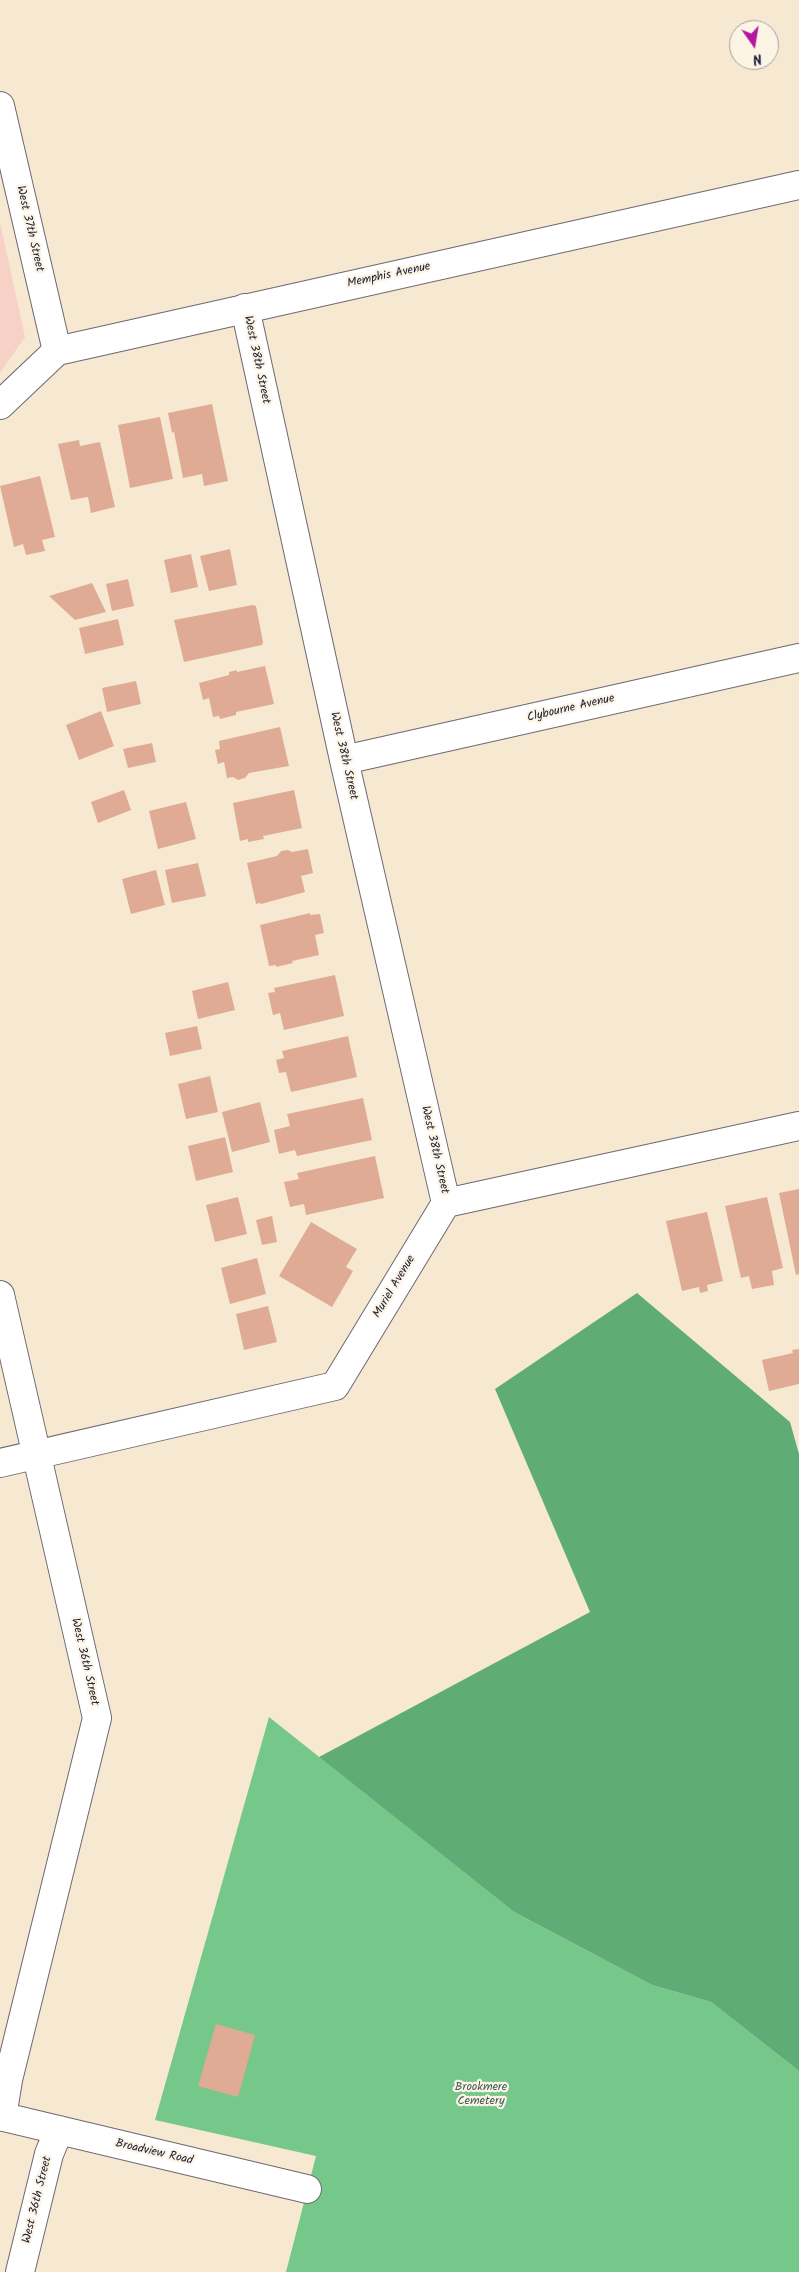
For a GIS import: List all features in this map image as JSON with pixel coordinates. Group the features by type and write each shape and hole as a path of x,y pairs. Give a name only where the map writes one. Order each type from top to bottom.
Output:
{"street":[{"name":"West 37th Street","path":"0,106 5,150 57,351"},
{"name":"Memphis Avenue","path":"57,351 799,185"},
{"name":"West 38th Street","path":"245,308 344,760 446,1203"},
{"path":"0,405 57,351"},
{"name":"Clybourne Avenue","path":"344,760 799,658"},
{"path":"446,1203 799,1126"},
{"name":"Muriel Avenue","path":"0,1463 336,1386 446,1203"},
{"name":"West 36th Street","path":"0,1295 97,1718 8,2080 1,2116"},
{"name":"Broadview Road","path":"1,2116 307,2189"},
{"name":"West 36th Street","path":"20,2272 49,2154 59,2130"}],"shaded area":[{"path":"0,222 25,337 0,373"}],"green space":[{"path":"637,1293 790,1422 799,1454 799,2071 711,2002 652,1985 514,1912 319,1757 590,1612 495,1389"},
{"name":"Brookmere Cemetery","path":"269,1717 514,1912 652,1985 711,2002 799,2071 799,2272 286,2272 316,2156 155,2120"}],"building":[{"path":"212,404 228,481 204,486 202,474 183,478 174,432 172,433 168,413"},
{"path":"160,417 173,479 130,488 118,425"},
{"path":"79,440 80,446 100,442 115,507 91,513 88,497 71,500 58,444"},
{"path":"40,476 55,537 42,540 45,551 26,555 23,544 14,547 0,486"},
{"path":"230,549 237,585 209,591 200,556"},
{"path":"191,554 198,587 171,593 164,560"},
{"path":"128,579 134,606 112,611 106,584"},
{"path":"92,583 106,612 75,620 49,596"},
{"path":"256,606 262,645 184,662 174,620"},
{"path":"118,619 124,645 85,654 79,628"},
{"path":"265,666 274,704 236,712 236,715 220,719 219,716 213,717 209,698 203,700 199,683 229,675 229,672"},
{"path":"136,681 141,704 107,712 102,688"},
{"path":"101,711 114,746 79,760 66,725"},
{"path":"280,727 289,766 249,773 245,778 238,780 233,777 227,778 224,762 218,764 215,750 220,749 219,741"},
{"path":"152,743 156,762 128,768 123,749"},
{"path":"124,790 131,810 98,823 91,802"},
{"path":"294,790 302,828 263,836 264,839 248,842 248,839 240,841 233,803"},
{"path":"186,802 196,839 158,849 149,811"},
{"path":"308,849 313,873 301,876 305,892 256,904 247,863 277,856 281,851 288,850 292,852"},
{"path":"198,863 206,896 172,903 165,870"},
{"path":"156,870 165,905 131,914 122,879"},
{"path":"310,913 310,915 320,914 324,933 315,935 319,955 276,967 276,965 269,966 260,925"},
{"path":"335,975 344,1016 284,1030 280,1013 273,1015 268,993 275,992 274,988"},
{"path":"228,982 235,1010 198,1019 192,991"},
{"path":"197,1026 202,1049 170,1056 165,1033"},
{"path":"348,1036 357,1077 291,1092 286,1072 279,1073 276,1060 284,1058 282,1051"},
{"path":"210,1076 218,1112 186,1119 178,1084"},
{"path":"363,1098 372,1140 297,1156 295,1150 279,1154 274,1130 290,1126 287,1114"},
{"path":"260,1102 270,1142 232,1152 222,1112"},
{"path":"225,1137 233,1172 196,1181 188,1146"},
{"path":"375,1156 384,1198 306,1215 304,1204 290,1207 284,1182 299,1179 297,1173"},
{"path":"799,1189 799,1274 796,1275 779,1193"},
{"path":"238,1197 247,1234 215,1242 206,1205"},
{"path":"767,1197 783,1268 772,1271 774,1285 752,1289 749,1276 741,1278 725,1206"},
{"path":"707,1212 723,1281 707,1285 708,1291 700,1293 699,1287 682,1291 666,1221"},
{"path":"272,1216 277,1242 262,1245 256,1220"},
{"path":"311,1222 357,1249 346,1267 353,1271 332,1307 279,1276"},
{"path":"257,1258 266,1294 230,1304 221,1268"},
{"path":"268,1306 277,1342 244,1350 236,1314"},
{"path":"799,1349 799,1384 769,1391 762,1360 793,1353 792,1350"},
{"path":"216,2024 255,2035 238,2097 198,2086"}]}
